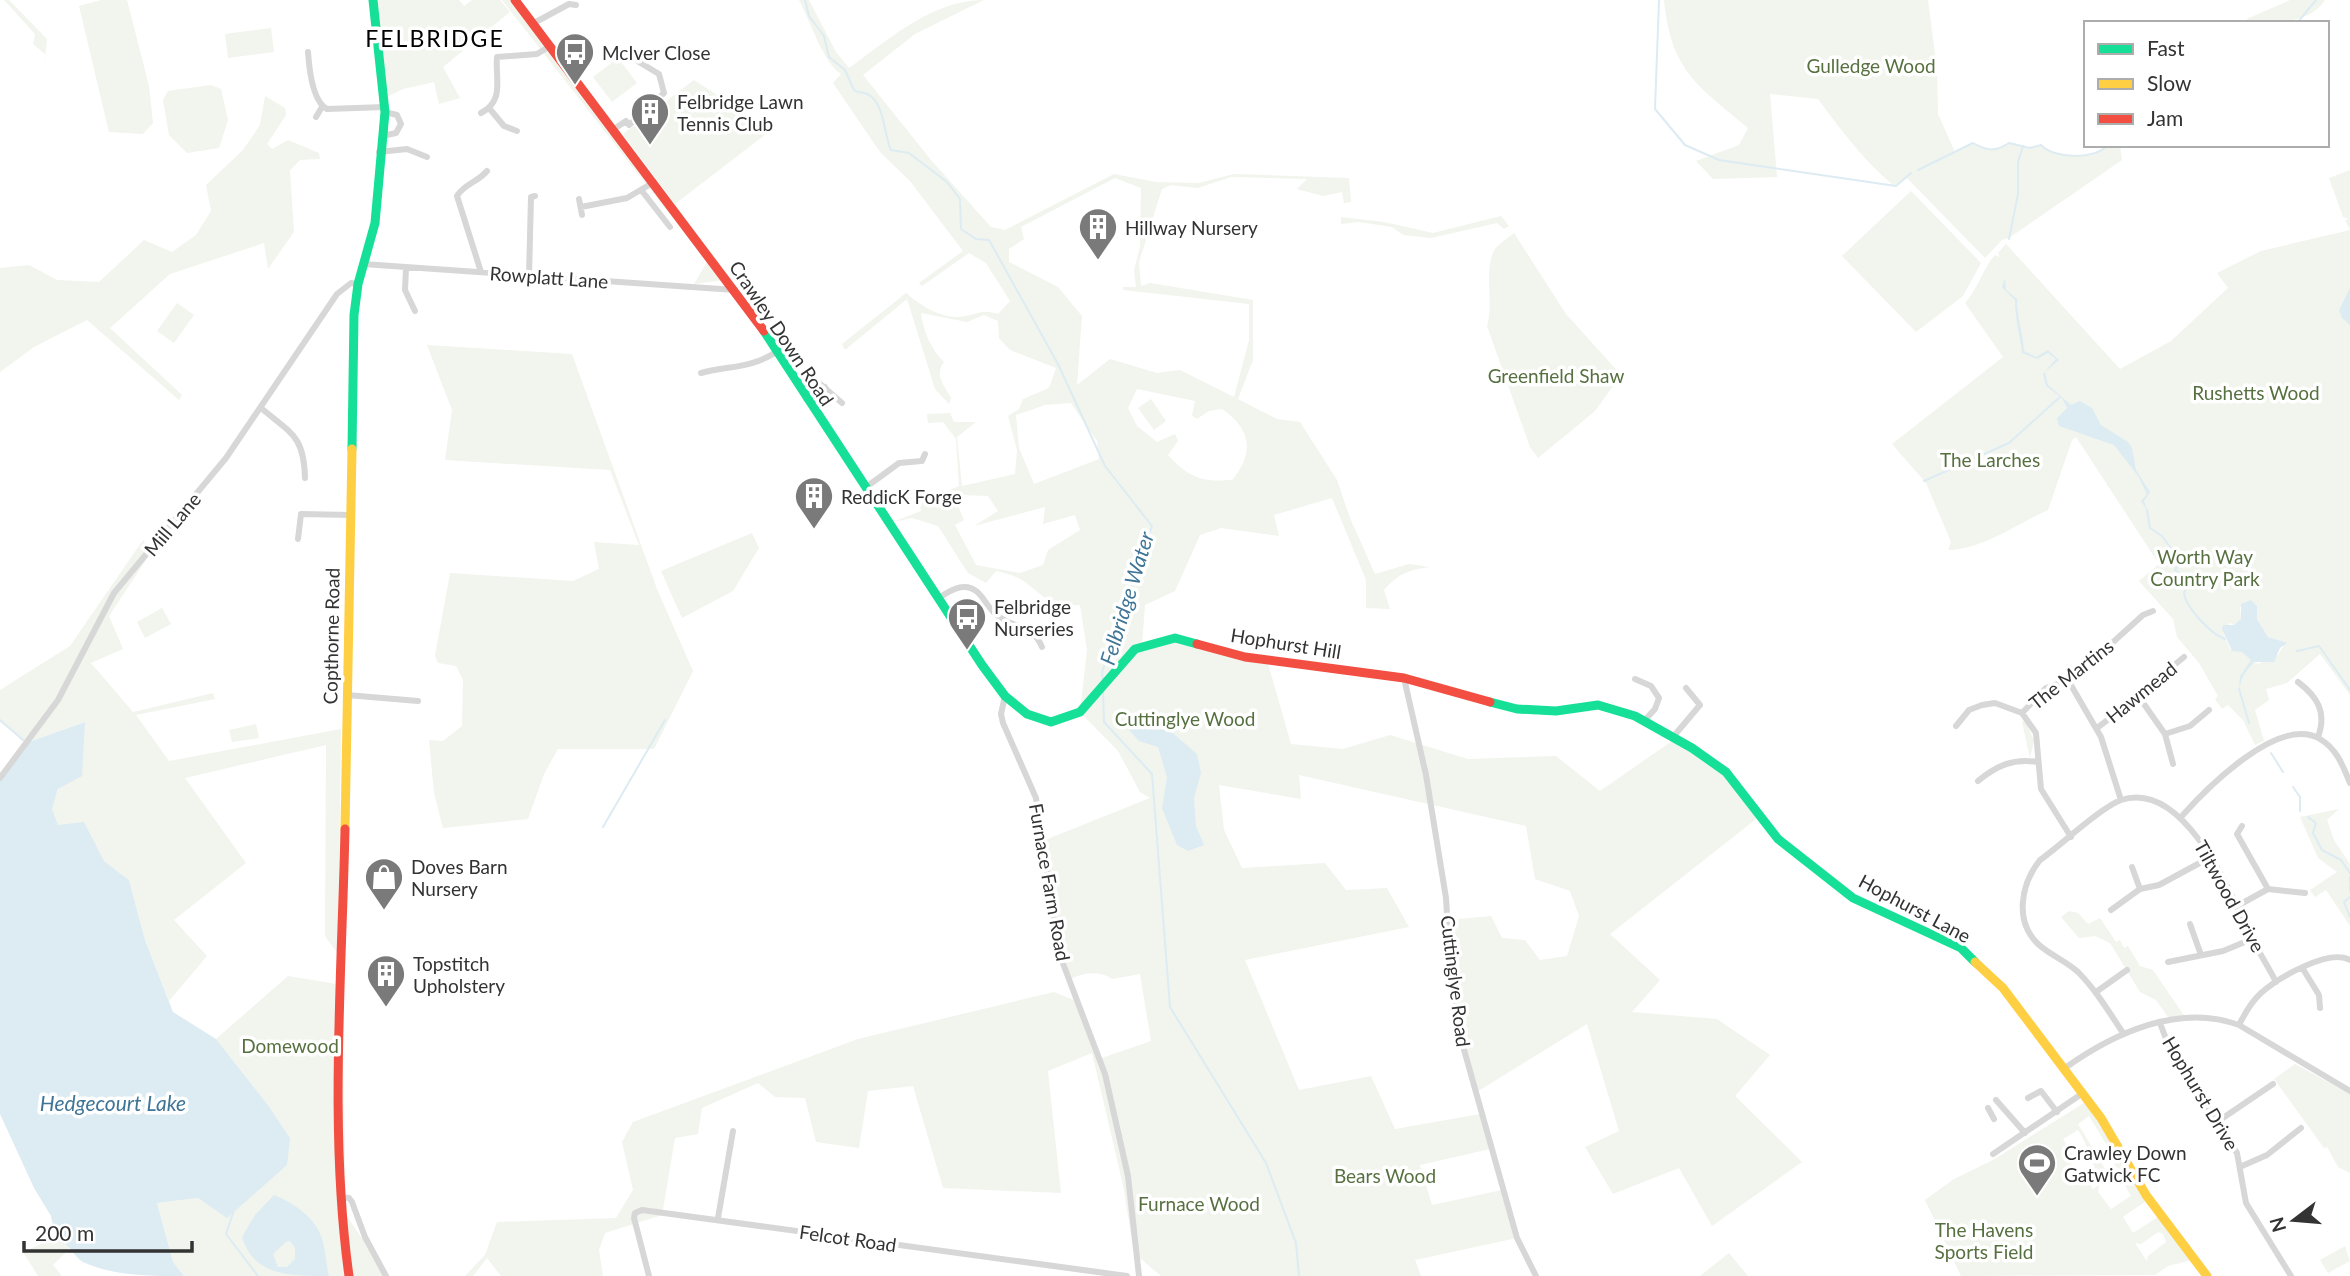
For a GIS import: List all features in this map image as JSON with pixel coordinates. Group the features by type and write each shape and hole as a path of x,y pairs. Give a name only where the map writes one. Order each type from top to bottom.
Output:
{"main road":[{"name":"Copthorne Road","path":"349,1276 340,1197 354,315 358,284 375,223 379,152 385,110 373,0"},
{"name":"Crawley Down Road","path":"515,0 735,290 1005,696"},
{"name":"Hophurst Hill","path":"1005,696 1027,714 1051,722 1080,712 1135,649 1175,638 1245,657 1404,678 1517,709 1556,711 1598,705"},
{"name":"Hophurst Lane","path":"1598,705 1613,706 1644,721 1674,737 1726,772 1778,839 1853,898 1961,948 2003,988 2065,1068 2113,1135 2146,1195 2207,1276"}],"street":[{"path":"534,23 569,4 576,5"},
{"path":"481,113 489,108 499,90 495,74 497,57 537,54 550,46"},
{"path":"308,52 322,107 316,117"},
{"path":"614,129 624,118 629,125 637,120 664,93 659,74 624,53"},
{"path":"322,107 385,110 397,115 401,124 396,133 382,136"},
{"path":"489,108 504,126 517,131"},
{"path":"379,152 407,149 427,157"},
{"path":"481,272 457,196 462,187 480,180 487,171"},
{"path":"582,215 580,203 627,198 653,182"},
{"path":"642,191 670,227"},
{"path":"529,276 530,209 531,197 535,196"},
{"name":"Rowplatt Lane","path":"363,264 735,290"},
{"path":"406,268 405,290 415,311"},
{"name":"Mill Lane","path":"0,778 58,700 114,593 226,458 337,294 351,283 358,284"},
{"path":"701,373 726,366 754,365 776,352"},
{"path":"810,375 842,403"},
{"path":"806,399 825,387"},
{"path":"261,408 298,439 304,451 305,478"},
{"path":"865,488 899,463 923,460"},
{"path":"298,538 301,514 351,515"},
{"path":"938,598 964,586 976,590 998,617 1028,628 1039,639 1042,647"},
{"name":"The Martins","path":"2022,713 2046,688 2068,680 2143,615 2154,611"},
{"name":"Hawmead","path":"2097,728 2139,697 2145,688 2184,657"},
{"name":"Cuttinglye Road","path":"1404,678 1426,775 1446,898 1450,962 1461,1039 1517,1238 1536,1276"},
{"path":"1635,679 1651,686 1659,698 1655,709 1644,721"},
{"path":"2068,680 2097,728 2110,759 2121,800 2040,860 2030,872 2022,907 2027,927 2037,943 2078,972 2096,992 2123,1032"},
{"path":"2298,682 2315,698 2322,712 2318,737"},
{"path":"1674,737 1700,705 1686,688"},
{"path":"347,695 418,701"},
{"name":"Furnace Farm Road","path":"1005,696 1001,713 1003,723 1036,798 1059,953 1105,1074 1128,1176 1139,1276"},
{"path":"2139,697 2165,734 2173,764"},
{"path":"1956,726 1969,710 1982,705 1995,703 2022,713 2036,733 2037,762 2047,802 2071,837"},
{"path":"2165,734 2190,726 2209,710"},
{"path":"2180,817 2207,788 2257,749 2291,736 2318,737 2339,757 2350,783"},
{"path":"1978,781 1995,767 2011,762 2037,762"},
{"name":"Tiltwood Drive","path":"2121,800 2155,802 2180,817 2196,834 2239,905 2252,939 2276,982"},
{"path":"2242,826 2237,834 2268,889"},
{"path":"2110,910 2140,889 2159,885 2209,858"},
{"path":"2132,867 2140,889"},
{"path":"2239,905 2268,889 2305,893"},
{"path":"2190,924 2202,955"},
{"path":"2168,962 2223,951 2252,939"},
{"path":"2239,1025 2249,1007 2276,982 2334,956 2350,960"},
{"path":"2303,969 2319,995 2320,1008"},
{"path":"2096,992 2127,970"},
{"path":"2065,1068 2096,1046 2123,1032 2199,1016 2220,1018 2239,1025 2350,1091"},
{"name":"Hophurst Drive","path":"2160,1023 2171,1052 2242,1166 2246,1203 2291,1276"},
{"path":"2217,1122 2273,1084"},
{"path":"2028,1098 2041,1091 2057,1112"},
{"path":"1993,1154 2083,1093"},
{"path":"1996,1100 2025,1133"},
{"path":"1991,1114 2001,1108"},
{"path":"2242,1166 2267,1155 2297,1134 2301,1128"},
{"path":"718,1218 733,1131"},
{"path":"340,1197 349,1198 352,1202 365,1237 386,1276"},
{"name":"Felcot Road","path":"649,1276 635,1213 642,1210 718,1218 1127,1276"}],"green space":[{"path":"4,0 9,0 47,39 44,68 45,54 33,44 35,34"},
{"path":"101,0 127,0 149,86 153,123 143,134 109,132 79,6"},
{"path":"373,0 459,0 464,6 472,0 500,0 510,12 443,67 460,98 439,104 434,82 403,89 385,98"},
{"path":"502,0 511,0 724,280 694,284 707,262"},
{"path":"799,0 809,0 836,52 849,68 929,14 965,2 984,0 915,34 863,75 931,160 991,227 1005,230 1114,174 1156,182 1199,183 1234,174 1349,178 1351,202 1344,203 1342,192 1323,196 1297,189 1307,179 1231,177 1198,188 1171,185 1162,189 1139,262 1141,286 1150,283 1253,300 1253,360 1238,399 1277,419 1300,422 1337,480 1350,518 1375,574 1409,564 1430,567 1399,576 1384,590 1390,609 1366,608 1366,580 1332,498 1274,515 1279,536 1221,528 1200,535 1175,591 1145,605 1142,646 1175,638 1267,660 1291,744 1343,749 1390,735 1468,759 1556,756 1600,791 1675,739 1726,772 1760,816 1610,934 1660,980 1632,1012 1717,1019 1770,1055 1735,1096 1802,1162 1712,1226 1679,1168 1613,1194 1585,1147 1619,1131 1587,1024 1475,1093 1461,1039 1447,920 1491,916 1502,938 1525,940 1540,960 1567,956 1579,916 1570,891 1535,879 1526,826 1299,775 1301,799 1219,785 1224,830 1242,868 1325,863 1346,890 1387,888 1409,927 1245,960 1299,1090 1371,1076 1395,1129 1480,1114 1490,1149 1420,1165 1432,1205 1502,1190 1517,1238 1415,1260 1421,1276 1161,1276 1134,1253 1123,1185 1092,1053 1048,1071 1061,1193 943,1188 913,1086 868,1091 859,1148 816,1142 805,1098 775,1097 758,1083 702,1108 698,1134 675,1138 662,1215 605,1233 599,1250 603,1276 501,1276 487,1258 473,1276 465,1276 485,1255 497,1222 616,1218 633,1190 622,1142 633,1122 858,1039 1054,992 1076,1001 1102,1058 1151,1041 1140,974 1112,979 1092,973 1071,979 1062,950 1045,840 1150,798 1140,792 1118,751 1080,712 1087,650 1080,605 1054,602 1009,574 996,571 986,583 968,573 938,526 912,518 893,522 921,511 920,505 910,507 959,486 956,439 943,422 928,423 927,414 950,413 954,422 976,422 957,437 962,486 1015,474 1017,450 1008,416 1019,409 1023,399 1049,388 1056,368 1010,350 999,338 998,321 984,315 967,322 921,313 928,339 944,362 940,376 951,398 949,404 935,389 907,299 845,350 842,344 906,293 933,311 958,317 985,312 998,314 1010,301 986,263 969,253 922,286 919,283 963,251 910,181 880,152 833,83 841,74 828,61","holes":["1115,178 1141,188 1140,247 1134,270 1136,287 1123,287 1123,290 1249,304 1249,340 1234,397 1180,370 1157,373 1110,359 1077,385 1082,316 1058,287 1009,262 1009,249 1024,239 1021,227","1137,389 1195,401 1192,416 1197,419 1209,411 1222,409 1232,416 1244,433 1247,451 1244,461 1232,480 1204,479 1189,474 1168,455 1178,441 1175,434 1157,442 1137,426 1128,408","1071,403 1097,441 1099,459 1034,484 1019,448 1016,415 1045,405","962,495 988,496 998,511 974,526 1045,507 1043,524 1075,515 1080,530 1048,550 1043,565 1020,573 976,565 955,525 964,520 955,499"]},
{"name":"Gulledge Wood","path":"1664,0 1928,0 1937,69 1938,114 1955,152 1973,143 1991,149 2009,143 2030,148 2041,145 2055,153 2074,156 2093,153 2106,147 2120,147 2122,160 2009,238 2002,240 1985,258 1906,177 1894,186 1883,176 1853,145 1818,99 1770,94 1777,177 1713,179 1696,161 1739,145 1748,128 1714,100 1690,74 1680,60 1668,24"},
{"path":"2290,0 2325,0 2310,14 2301,18 2286,21 2247,19"},
{"path":"271,28 274,52 228,58 225,34"},
{"path":"618,58 637,83 612,102 593,77"},
{"path":"694,80 771,130 675,204 623,134"},
{"path":"211,85 221,89 228,120 219,148 187,153 169,135 163,100 168,91"},
{"path":"265,96 285,108 286,115 267,144 272,149 288,140 319,153 320,159 300,160 290,170 294,232 268,269 264,243 170,274 110,328 182,395 179,400 87,320 34,347 0,372 0,268 29,265 57,280 99,282 144,240 172,252 196,235 211,211 206,185 243,150 260,125"},
{"path":"2350,170 2350,230 2345,220 2349,219 2343,217 2329,178"},
{"path":"1911,191 1981,263 1963,296 1916,332 1842,256"},
{"path":"1501,216 1509,226 1504,229 1497,223 1431,238 1403,235 1392,227 1359,222 1341,224 1341,217 1384,222 1433,233"},
{"path":"2350,230 2350,695 2320,654 2287,683 2266,689 2269,700 2255,710 2264,741 2255,745 2243,720 2228,705 2222,709 2215,699 2218,696 2199,663 2177,637 2173,619 2139,581 2159,564 2076,437 2072,440 2048,510 1987,541 1948,550 1951,542 1926,483 1892,444 2003,357 1965,303 1995,255 2000,257 1998,253 2006,244 2120,369 2171,341 2228,288 2217,273 2261,251","holes":["2257,606 2257,619 2268,637 2285,643 2278,655 2258,664 2254,662 2244,673 2241,684 2240,676 2252,660 2242,652 2230,649 2223,632 2230,623 2234,625 2241,619 2240,607"]},
{"name":"Greenfield Shaw","path":"1514,233 1566,314 1621,375 1595,411 1538,458 1530,447 1487,326 1490,308 1490,262 1497,247"},
{"path":"177,303 194,315 174,343 157,331"},
{"path":"427,345 572,354 657,589 693,671 654,749 558,749 544,774 528,819 443,828 434,793 429,740 443,741 462,726 463,680 456,666 438,663 435,656 450,573 573,581 599,569 594,542 639,545 610,470 445,460 452,410"},
{"path":"1151,399 1166,421 1154,430 1138,408"},
{"path":"752,533 759,548 733,591 682,618 661,571"},
{"path":"143,540 152,551 109,616 123,649 91,663 133,712 213,693 215,699 136,715 169,761 341,729 338,954 325,936 326,745 185,778 246,863 174,920 207,956 169,1001 145,940 129,880 104,861 84,823 58,825 51,809 84,722 26,743 0,722 0,690 70,646"},
{"path":"162,608 171,624 145,638 137,622"},
{"path":"2025,720 2034,741 2030,758 2022,722"},
{"path":"256,724 259,738 232,742 229,730"},
{"path":"2339,809 2327,820 2334,840 2350,864 2350,926 2326,890 2315,897 2310,890 2337,872 2318,858 2300,817"},
{"path":"2069,911 2078,913 2088,924 2100,918 2116,942 2120,940 2124,948 2128,946 2140,966 2153,970 2185,1017 2170,1020 2156,1000 2140,992 2110,943 2095,936 2079,938 2061,917"},
{"name":"Domewood","path":"288,976 342,985 346,1215 388,1276 184,1276 173,1262 157,1203 198,1198 227,1217 290,1138 268,1105 216,1039"},
{"path":"2295,1064 2350,1094 2350,1173 2338,1167 2327,1147 2324,1148 2274,1079"},
{"name":"The Havens Sports Field","path":"2083,1093 2149,1199 2123,1217 2133,1233 2161,1215 2192,1260 2168,1266 2155,1275 1961,1276 1925,1200 1954,1179 1993,1160 2084,1103","holes":["2089,1116 2117,1162 2114,1164 2121,1172 2116,1179 2120,1177 2131,1196 2111,1209 2098,1192 2099,1185 2093,1189 2090,1185 2093,1183 2091,1178 2109,1170 2109,1167 2105,1169 2078,1124","2078,1130 2095,1168 2079,1177 2070,1161 2074,1157 2063,1139","2158,1232 2163,1234 2166,1242 2148,1256 2147,1261 2135,1243 2141,1244"]},
{"path":"55,1238 71,1247 53,1265 62,1276 38,1276 23,1252"},
{"path":"2345,1246 2350,1261 2328,1273 2320,1260"},
{"path":"1729,1253 1748,1276 1700,1276"}],"water":[{"path":"2005,278 2006,290 2017,299 2024,351 2036,357 2048,350 2059,360 2045,372 2048,385 2071,405 2080,401 2092,408 2101,425 2128,442 2132,448 2136,470 2150,492 2144,501 2148,512 2141,501 2147,494 2138,476 2114,445 2059,426 2057,418 2067,408 2062,398 2046,386 2043,374 2056,359 2048,353 2037,359 2022,353 2015,300 2002,287"},
{"path":"2350,288 2350,325 2342,318 2339,310"},
{"path":"2251,600 2257,606 2257,619 2268,637 2287,643 2280,648 2274,662 2254,662 2244,674 2239,689 2240,676 2251,660 2242,652 2232,651 2222,629 2223,625 2234,625 2241,619 2241,604"},
{"path":"1152,715 1197,754 1201,773 1194,798 1196,826 1204,845 1188,851 1177,845 1162,808 1167,777 1158,747 1139,741 1129,730 1132,718"},
{"name":"Hedgecourt Lake","path":"85,722 82,776 58,789 52,809 58,825 84,822 104,861 129,880 145,940 173,1012 216,1039 268,1105 290,1138 287,1165 227,1218 198,1198 157,1203 173,1262 184,1276 132,1274 95,1267 83,1262 55,1238 51,1216 34,1188 0,1114 0,778 26,743"},
{"path":"274,1195 304,1213 320,1233 329,1276 287,1274 255,1260 242,1237 255,1215","holes":["290,1241 295,1248 295,1259 287,1267 278,1267 273,1254"]}],"waterway":[{"name":"Felbridge Water","path":"805,0 809,16 824,36 829,57 845,70 854,90 867,94 878,105 891,150 909,153 947,182 960,199 961,229 976,239 989,240 1058,364 1105,466 1152,526 1102,672 1103,682"},
{"path":"1659,0 1655,109 1685,145 1719,160 1896,186 1911,173"},
{"path":"2299,21 2316,0"},
{"path":"1918,170 1973,143 1991,149 2009,143 2030,148 2041,145 2055,153 2074,156 2093,153 2106,147"},
{"path":"2009,239 2018,194 2018,162 2023,146"},
{"path":"1924,481 2009,443 2060,397"},
{"path":"2147,510 2150,528 2162,536 2180,561 2175,570 2192,582 2184,592 2189,605 2206,626 2225,639"},
{"path":"2297,651 2319,646 2350,690"},
{"path":"2239,689 2249,723"},
{"name":"Felbridge Water","path":"1103,691 1104,722 1152,774 1170,1007 1266,1163 1296,1243 1299,1276"},
{"path":"0,720 23,740"},
{"path":"603,827 665,720"},
{"path":"2271,753 2283,772"},
{"path":"2293,787 2300,797 2300,811"},
{"path":"2308,817 2316,823 2313,833 2322,850 2341,860 2350,873"},
{"path":"2350,877 2350,882"},
{"path":"2350,885 2350,891"},
{"path":"2350,897 2344,902 2350,917"},
{"path":"235,1207 226,1234 258,1276"}],"traffic: fast":[{"path":"352,449 354,315 358,284 375,223 385,112 373,0"},
{"path":"764,331 982,665 1005,696 1027,714 1051,722 1080,712 1135,649 1175,638 1197,644"},
{"path":"1490,702 1517,709 1556,711 1598,705 1635,716 1692,748 1726,772 1778,839 1853,898 1961,948 1975,962"}],"traffic: slow":[{"path":"345,829 352,449"},
{"path":"1975,962 2003,988 2101,1118 2146,1195 2207,1276"}],"traffic: jam":[{"path":"515,0 764,331"},
{"path":"1197,644 1245,657 1404,678 1490,702"},
{"path":"345,829 338,1110 343,1222 349,1276"}],"place":[{"name":"McIver Close","path":"575,86"},
{"name":"Felbridge Lawn Tennis Club","path":"650,146"},
{"name":"Hillway Nursery","path":"1098,261"},
{"name":"ReddicK Forge","path":"814,530"},
{"name":"Felbridge Nurseries","path":"967,651"},
{"name":"Doves Barn Nursery","path":"384,911"},
{"name":"Topstitch Upholstery","path":"386,1008"},
{"name":"Crawley Down Gatwick FC","path":"2037,1197"}],"district":[{"name":"FELBRIDGE","path":"435,38"}],"park label":[{"name":"Rushetts Wood","path":"2256,392"},
{"name":"The Larches","path":"1990,459"},
{"name":"Worth Way Country Park","path":"2205,567"},
{"name":"Cuttinglye Wood","path":"1185,718"},
{"name":"Bears Wood","path":"1385,1175"},
{"name":"Furnace Wood","path":"1199,1203"}]}
